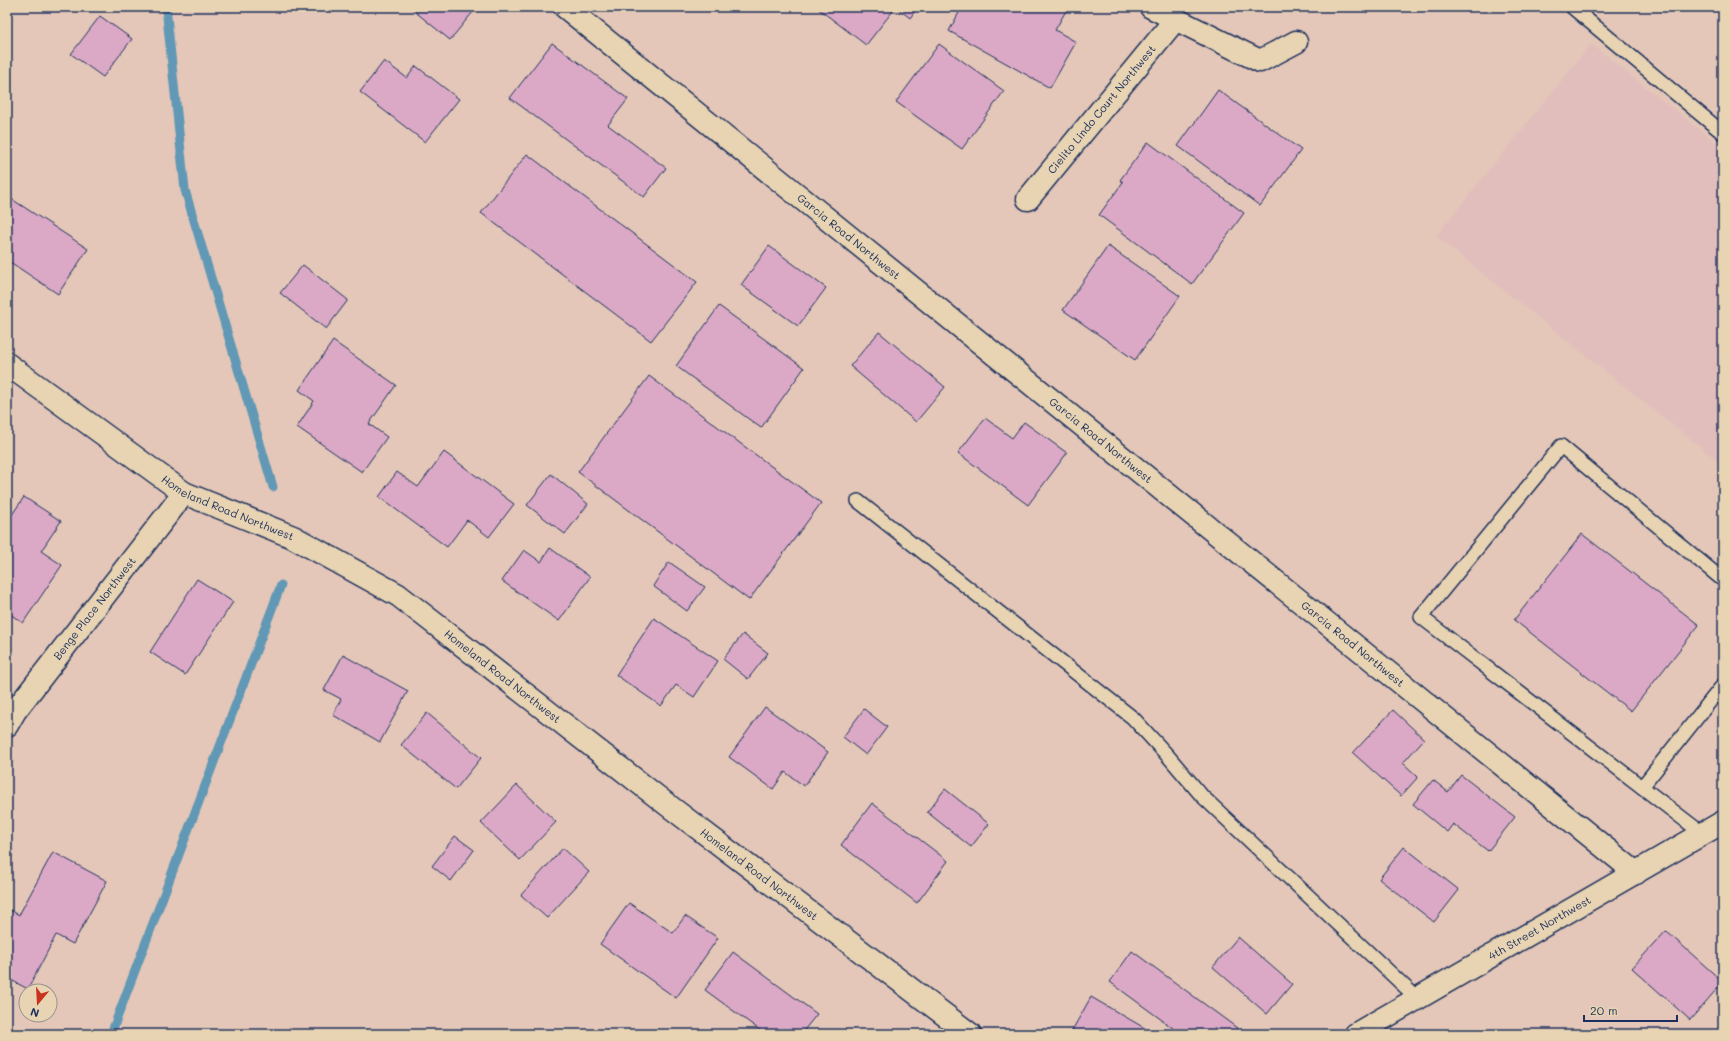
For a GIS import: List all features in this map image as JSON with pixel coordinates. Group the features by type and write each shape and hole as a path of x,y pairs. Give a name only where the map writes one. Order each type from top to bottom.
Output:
{"street":[{"name":"Garcia Road Northwest","path":"566,7 1636,873"},
{"path":"1152,7 1175,20 1260,61 1296,42"},
{"name":"Cielito Lindo Court Northwest","path":"1028,199 1175,20"},
{"name":"Homeland Road Northwest","path":"7,364 184,494 293,537 398,595 669,806 970,1034"},
{"name":"Benge Place Northwest","path":"7,725 15,711 184,494"},
{"name":"4th Street Northwest","path":"1356,1034 1723,822"}],"lane":[{"path":"1572,7 1723,133"},
{"path":"1703,834 1421,617 1561,446 1723,580"},
{"path":"858,501 1133,718 1202,796 1418,999"},
{"path":"1642,787 1723,685"}],"shaded area":[{"path":"1591,44 1723,148 1723,465 1436,236"}],"building":[{"path":"416,7 477,7 450,40 413,10"},
{"path":"816,7 896,7 866,45"},
{"path":"896,7 918,7 910,18"},
{"path":"962,7 1064,7 1067,9 1055,30 1076,42 1050,88 949,31"},
{"path":"100,16 132,39 103,77 71,54"},
{"path":"552,43 628,99 608,125 666,168 644,197 510,98"},
{"path":"939,44 1004,91 962,149 896,102"},
{"path":"384,61 407,78 416,66 459,99 425,142 360,92"},
{"path":"1218,90 1301,150 1260,206 1178,146"},
{"path":"1148,142 1244,213 1192,284 1099,215 1123,182 1120,180"},
{"path":"527,154 697,282 651,341 481,213"},
{"path":"7,196 88,249 58,294 7,260"},
{"path":"769,246 826,288 798,326 741,285"},
{"path":"1108,246 1180,296 1135,360 1063,310"},
{"path":"303,265 348,300 326,329 280,293"},
{"path":"719,306 804,368 761,428 676,366"},
{"path":"879,332 945,387 916,422 850,366"},
{"path":"333,341 396,385 369,424 387,437 362,472 297,427 314,401 299,390"},
{"path":"649,376 821,503 749,600 578,472"},
{"path":"985,418 1012,438 1024,422 1067,453 1028,505 958,453"},
{"path":"444,452 514,504 489,537 467,520 447,547 379,497 397,472 418,487"},
{"path":"551,474 588,504 565,534 527,505"},
{"path":"24,497 61,521 41,551 62,565 23,623 7,612 7,522"},
{"path":"1582,534 1699,625 1631,711 1514,620"},
{"path":"550,548 590,577 559,621 502,581 524,550 541,562"},
{"path":"669,562 705,587 687,611 653,586"},
{"path":"197,579 233,602 185,675 150,652"},
{"path":"654,618 718,661 694,697 676,685 661,706 616,675"},
{"path":"743,634 768,653 748,679 723,659"},
{"path":"343,655 408,691 380,742 333,715 341,699 324,690"},
{"path":"765,707 828,752 804,786 785,772 773,789 729,757"},
{"path":"864,709 887,727 866,755 843,737"},
{"path":"1393,710 1424,739 1403,763 1418,777 1401,796 1353,753"},
{"path":"427,713 481,758 456,789 401,745"},
{"path":"1461,775 1515,817 1488,851 1453,824 1447,832 1413,804 1433,780 1448,792"},
{"path":"517,785 556,822 520,860 481,823"},
{"path":"945,789 989,824 971,847 927,812"},
{"path":"872,803 948,861 917,903 841,845"},
{"path":"455,836 474,850 451,881 432,866"},
{"path":"1404,847 1459,890 1434,922 1379,879"},
{"path":"563,848 589,872 547,918 521,895"},
{"path":"53,852 107,881 73,944 56,935 31,983 18,984 7,978 7,908 19,915"},
{"path":"629,903 673,933 685,916 718,938 676,998 600,944"},
{"path":"1666,931 1723,982 1690,1020 1632,968"},
{"path":"1238,937 1292,984 1267,1014 1213,967"},
{"path":"1132,951 1237,1028 1232,1034 1181,1034 1110,982"},
{"path":"733,952 817,1014 801,1034 765,1034 705,990"},
{"path":"1091,997 1155,1034 1070,1034"}],"waterway":[{"path":"166,7 185,190 273,487"},
{"path":"111,1034 281,585"}]}
